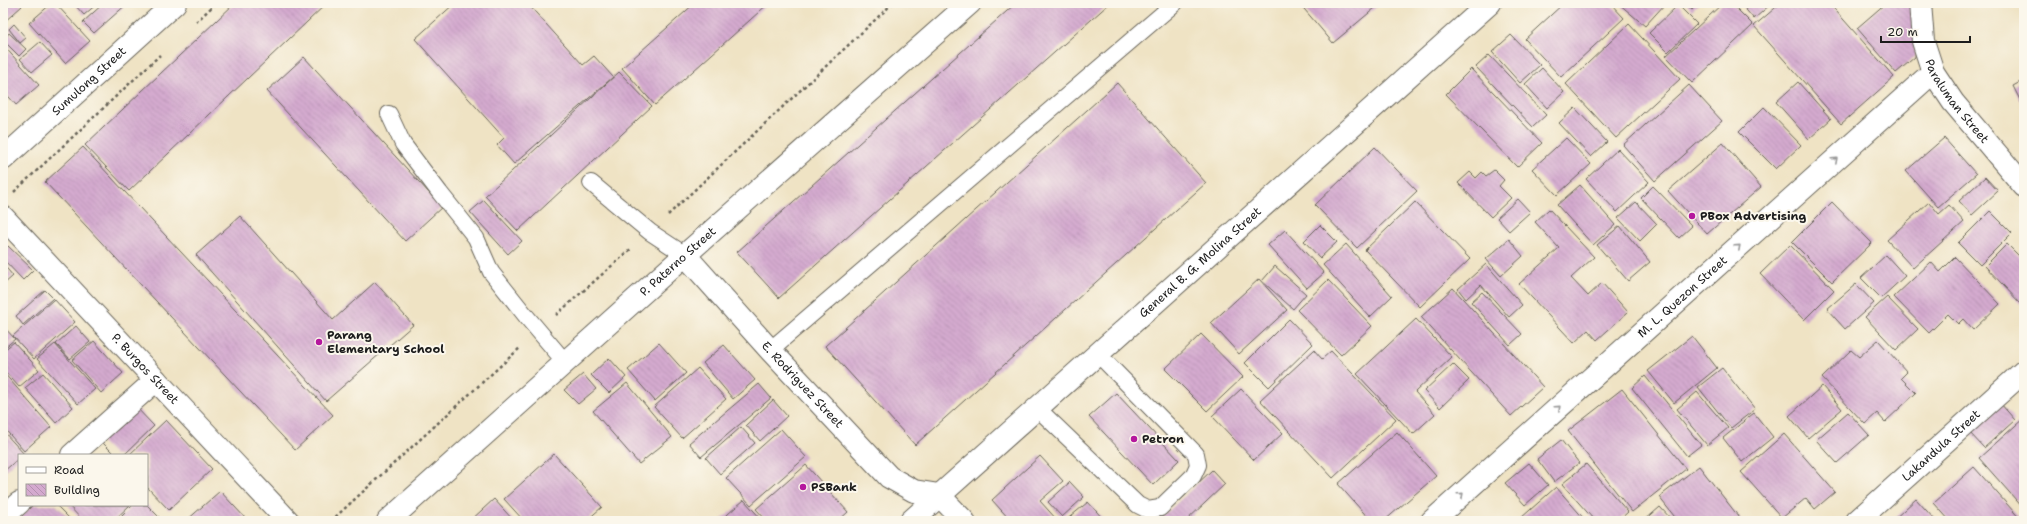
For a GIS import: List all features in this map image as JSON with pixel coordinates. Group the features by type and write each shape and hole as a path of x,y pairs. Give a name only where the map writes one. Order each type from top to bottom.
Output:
{"street":[{"name":"Sumulong Street","path":"3,159 175,3"},
{"name":"P. Paterno Street","path":"388,521 685,255 970,3"},
{"name":"General B. G. Molina Street","path":"911,521 1036,407 1490,3"},
{"name":"Paraluman Street","path":"1920,3 1923,41 1933,72 1953,102 2024,186"},
{"name":"M. L. Quezon Street","path":"1432,521 1933,72"},
{"name":"P. Burgos Street","path":"6,207 156,380 288,521"},
{"name":"E. Rodriguez Street","path":"685,255 770,350 889,477 914,491 939,495"},
{"name":"Lakandula Street","path":"1857,521 2024,371"},
{"path":"73,454 156,380"},
{"path":"939,495 964,521"},
{"path":"3,517 18,504"}],"lane":[{"path":"770,350 1175,3"},
{"path":"389,114 403,144 476,238 492,272 526,316 540,330 565,362"},
{"name":"E. Rodriguez Street","path":"591,183 650,232 685,255"},
{"path":"1036,407 1138,505 1148,510 1160,508 1193,476 1198,465 1196,454 1097,353"}],"path":[{"path":"193,24 216,3"},
{"path":"331,521 540,330 650,232 893,3"},
{"path":"6,207 164,52"}],"building":[{"path":"3,3 19,3 22,6 3,23"},
{"path":"52,3 55,3 90,41 65,63 29,23"},
{"path":"73,3 98,3 84,15"},
{"path":"104,3 128,3 94,33 83,22"},
{"path":"235,3 327,3 129,191 85,145"},
{"path":"455,3 527,3 583,65 594,56 613,77 514,164 497,145 504,138 415,39"},
{"path":"695,3 769,3 655,105 622,68"},
{"path":"1016,3 1110,3 779,298 737,252"},
{"path":"1299,3 1381,3 1333,43"},
{"path":"1564,3 1610,3 1624,18 1561,77 1525,39"},
{"path":"1618,3 1666,3 1645,26"},
{"path":"1685,3 1699,3 1692,10"},
{"path":"1723,3 1731,3 1753,25 1692,83 1666,56"},
{"path":"1740,3 1772,3 1754,19"},
{"path":"1781,3 1829,3 1894,77 1841,124 1754,26"},
{"path":"1886,3 1918,3 1915,57 1896,73 1857,28"},
{"path":"1678,5 1697,24 1668,52 1649,33"},
{"path":"14,24 26,38 20,43 9,29"},
{"path":"1629,24 1680,79 1616,138 1566,84"},
{"path":"9,33 26,49 19,56 3,40"},
{"path":"1511,35 1540,65 1520,83 1492,52"},
{"path":"40,42 52,55 32,72 20,59"},
{"path":"3,45 39,85 16,105 3,90"},
{"path":"1489,55 1546,115 1533,127 1476,67"},
{"path":"304,57 442,207 405,241 267,91"},
{"path":"1542,68 1564,92 1547,108 1525,84"},
{"path":"1471,69 1542,143 1517,167 1446,94"},
{"path":"619,72 652,106 518,231 485,196"},
{"path":"2024,80 2024,108 2013,86"},
{"path":"1798,82 1831,119 1809,139 1776,102"},
{"path":"1117,83 1206,183 915,445 825,346"},
{"path":"1689,85 1722,121 1655,181 1623,145"},
{"path":"1764,107 1801,145 1776,169 1739,132"},
{"path":"1575,108 1607,142 1591,157 1559,123"},
{"path":"1566,138 1591,164 1557,195 1532,169"},
{"path":"1944,138 1976,174 1938,207 1906,171"},
{"path":"1723,143 1761,187 1707,234 1668,191"},
{"path":"83,147 333,415 295,450 45,182"},
{"path":"1375,147 1417,191 1357,248 1315,205"},
{"path":"1618,149 1649,182 1617,212 1586,179"},
{"path":"1494,170 1504,180 1499,186 1511,198 1491,217 1458,183 1470,172 1476,178 1482,172 1486,176"},
{"path":"1985,177 1998,191 1972,215 1959,201"},
{"path":"1580,185 1615,225 1593,245 1557,205"},
{"path":"1653,186 1692,226 1679,238 1641,198"},
{"path":"1518,199 1530,212 1509,231 1497,218"},
{"path":"484,200 522,241 508,254 470,212"},
{"path":"1415,202 1470,259 1420,307 1365,250"},
{"path":"1636,202 1657,224 1640,241 1618,218"},
{"path":"1832,202 1872,243 1832,282 1792,242"},
{"path":"1929,202 1939,214 1949,205 1964,222 1913,268 1887,240"},
{"path":"1549,209 1594,257 1571,278 1588,296 1602,283 1628,312 1597,340 1588,330 1574,343 1519,284 1559,248 1535,222"},
{"path":"1990,211 2012,233 1980,265 1958,243"},
{"path":"240,216 333,320 375,282 413,325 326,401 196,255"},
{"path":"1320,225 1337,242 1320,258 1304,241"},
{"path":"1620,226 1650,262 1628,281 1597,245"},
{"path":"1285,230 1324,273 1307,288 1268,245"},
{"path":"1509,239 1523,256 1501,276 1486,259"},
{"path":"1346,244 1392,296 1370,317 1323,265"},
{"path":"2007,244 2024,261 2024,301 2021,304 1985,266"},
{"path":"1790,245 1834,290 1804,320 1760,274"},
{"path":"8,246 33,270 23,280 3,259 3,251"},
{"path":"1886,255 1905,276 1881,298 1861,278"},
{"path":"1955,257 2000,304 1973,330 1963,319 1958,324 1948,314 1929,333 1894,297 1931,262 1940,272"},
{"path":"3,264 13,276 3,285"},
{"path":"1486,264 1522,305 1509,317 1481,285 1466,299 1458,289"},
{"path":"1275,266 1306,294 1293,309 1262,281"},
{"path":"1259,279 1287,310 1239,354 1211,323"},
{"path":"1328,280 1372,326 1341,355 1297,310"},
{"path":"1856,284 1874,303 1845,329 1827,309"},
{"path":"1453,288 1543,387 1511,416 1421,317"},
{"path":"45,290 53,298 23,325 16,316"},
{"path":"1482,292 1522,334 1510,345 1471,302"},
{"path":"1887,297 1918,329 1896,350 1865,317"},
{"path":"54,299 75,322 34,359 13,336"},
{"path":"1289,319 1313,344 1269,387 1245,363"},
{"path":"1416,319 1452,357 1415,392 1435,414 1413,434 1357,374"},
{"path":"3,326 15,339 3,349"},
{"path":"76,326 90,342 70,359 56,344"},
{"path":"1201,334 1243,377 1207,411 1165,369"},
{"path":"1692,336 1717,368 1674,403 1648,371"},
{"path":"1878,340 1907,372 1901,378 1916,393 1885,422 1877,413 1865,424 1822,378 1851,350 1859,357"},
{"path":"94,341 123,373 101,393 72,360"},
{"path":"14,342 39,370 19,387 3,369 3,351"},
{"path":"659,343 686,373 655,401 628,370"},
{"path":"55,344 95,389 78,404 37,359"},
{"path":"724,345 755,380 733,399 703,363"},
{"path":"1314,350 1322,359 1331,351 1396,419 1333,478 1260,400"},
{"path":"609,358 626,377 609,393 591,375"},
{"path":"1453,364 1469,380 1440,408 1424,391"},
{"path":"698,368 726,399 682,438 654,407"},
{"path":"1722,368 1755,409 1731,428 1698,387"},
{"path":"3,372 51,427 24,451 3,427"},
{"path":"43,373 73,407 56,423 25,388"},
{"path":"583,374 596,389 578,404 564,390"},
{"path":"1645,376 1701,445 1687,456 1632,388"},
{"path":"627,383 672,437 639,464 593,411"},
{"path":"759,384 771,398 701,457 689,443"},
{"path":"1822,386 1842,409 1808,438 1789,416"},
{"path":"1241,389 1283,433 1254,460 1212,416"},
{"path":"1622,389 1686,469 1632,512 1568,431"},
{"path":"1697,392 1728,428 1707,445 1677,409"},
{"name":"Petron","path":"1116,393 1179,460 1153,485 1089,417"},
{"path":"773,400 787,416 760,441 746,425"},
{"path":"2000,403 2015,420 1984,448 1969,432"},
{"path":"134,405 154,426 125,454 114,454 99,439"},
{"path":"1848,412 1869,435 1837,463 1816,440"},
{"path":"1754,413 1773,437 1742,462 1723,438"},
{"path":"2024,418 2024,509 1979,458"},
{"path":"166,420 212,469 169,510 148,488 148,454 130,454"},
{"path":"741,427 755,443 720,474 706,458"},
{"path":"781,429 806,457 751,505 726,478"},
{"path":"3,431 24,454 18,454 18,459 3,472"},
{"path":"1397,432 1436,476 1384,521 1371,521 1338,484"},
{"path":"1784,434 1835,492 1815,509 1806,498 1782,518 1741,472"},
{"path":"1561,440 1579,463 1554,482 1537,459"},
{"path":"554,454 602,507 586,521 524,521 504,499"},
{"path":"1040,456 1063,481 1040,501 1058,521 1011,521 992,500"},
{"path":"1529,463 1548,485 1525,505 1505,483"},
{"path":"1586,464 1628,512 1618,521 1595,521 1562,484"},
{"name":"PSBank","path":"806,465 848,512 838,521 767,521 756,509"},
{"path":"1699,466 1742,521 1678,521 1659,497"},
{"path":"1974,467 2022,521 1950,521 1934,503"},
{"path":"1212,470 1225,484 1186,521 1158,521"},
{"path":"1070,482 1084,497 1062,517 1048,502"},
{"path":"1556,487 1586,521 1523,521 1521,518"},
{"path":"220,491 248,521 186,521"},
{"path":"494,499 514,521 470,521"},
{"path":"1916,499 1936,521 1892,521"},
{"path":"744,500 763,521 720,521"},
{"path":"1088,502 1105,521 1065,521"},
{"path":"32,506 57,506 69,518 66,521 16,521"},
{"path":"69,506 129,506 113,521 83,521"},
{"path":"132,506 148,506 163,521 117,521"},
{"path":"1660,507 1673,521 1644,521"}],"place":[{"name":"PBox Advertising","path":"1692,216"},
{"name":"Parang Elementary School","path":"319,342"},
{"name":"Petron","path":"1134,439"},
{"name":"PSBank","path":"803,487"}]}
